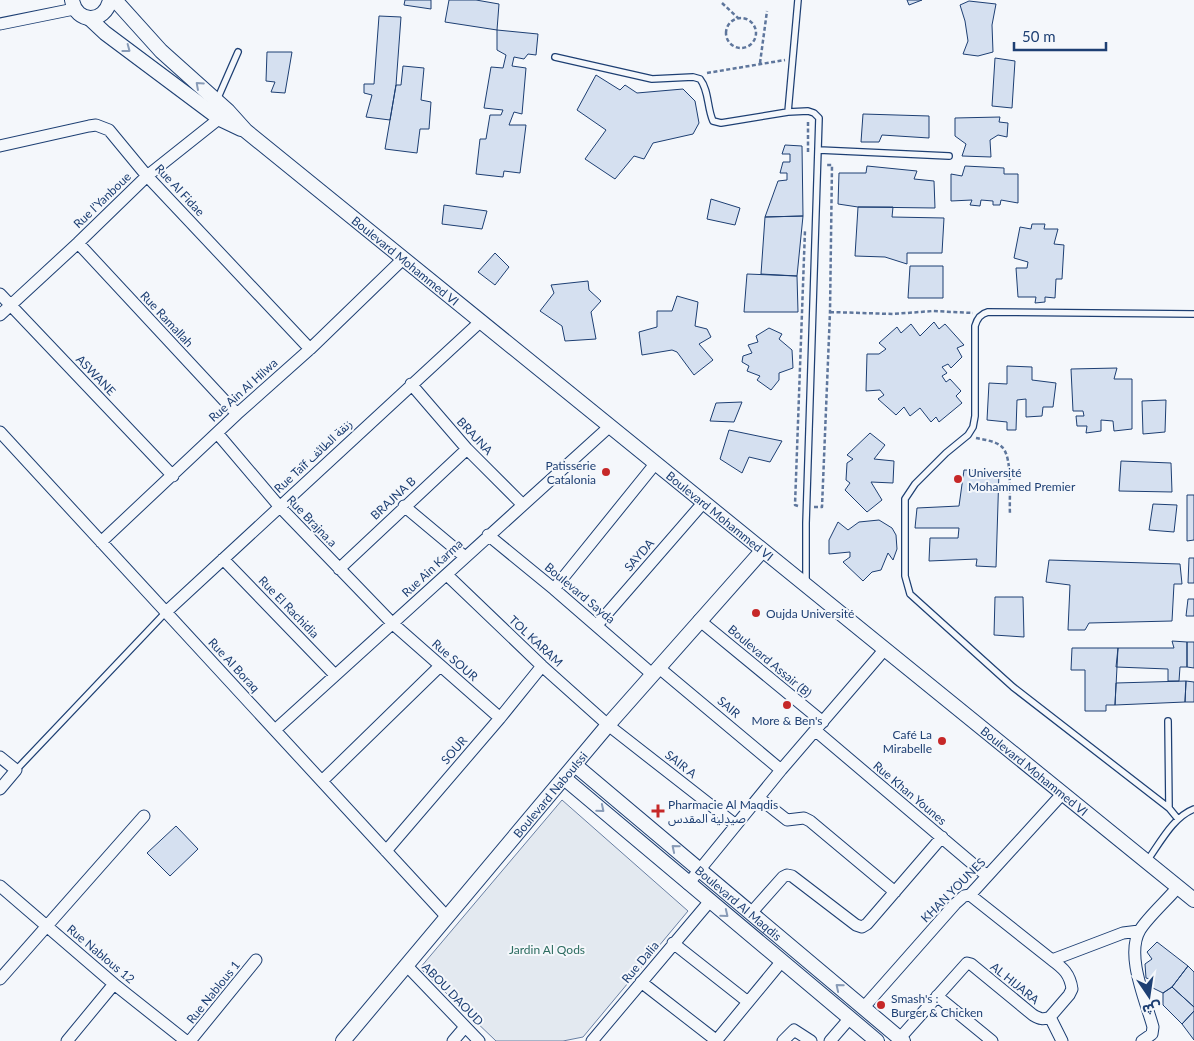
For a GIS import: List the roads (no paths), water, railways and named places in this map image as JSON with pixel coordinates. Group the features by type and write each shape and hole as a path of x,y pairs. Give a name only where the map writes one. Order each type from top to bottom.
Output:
{"street":[{"path":"89,18 95,18 106,12 110,0"},
{"name":"Boulevard Mohammed VI","path":"115,0 161,51 216,101 224,115"},
{"path":"0,24 72,3"},
{"name":"Boulevard Mohammed VI","path":"72,3 83,17 89,18 105,32 246,131 1194,900"},
{"name":"Rue l’Yanboue","path":"0,315 78,244 147,176 224,115"},
{"name":"Rue Al Fidae","path":"0,146 96,125 109,130 147,176 310,349"},
{"name":"Rue Ramallah","path":"78,244 237,414"},
{"name":"Rue Ain Al Hilwa","path":"101,542 237,414 310,349 404,258"},
{"name":"ASWANE","path":"0,294 173,476"},
{"name":"Rue Taïf زنقة الطائف","path":"166,612 480,322"},
{"name":"BRAJNA","path":"411,384 467,449 522,504"},
{"name":"Rue Ain Karma","path":"275,730 392,623 447,576 488,535 609,427"},
{"name":"Rue Al Boraq","path":"0,432 447,917"},
{"name":"Rue Brajna.a","path":"217,433 279,506 392,623"},
{"name":"BRAJNA B","path":"339,569 404,506 467,449"},
{"path":"554,589 655,464"},
{"name":"SAYDA","path":"597,625 703,502"},
{"path":"404,506 465,557"},
{"name":"Boulevard Sayda","path":"488,535 655,670"},
{"name":"Boulevard Naboulssi","path":"343,1041 655,670 762,551"},
{"name":"Rue El Rachidia","path":"223,559 335,675"},
{"name":"TOL KARAM","path":"447,576 542,666 608,725"},
{"name":"Boulevard Assair (B)","path":"699,620 819,727"},
{"name":"Rue SOUR","path":"392,623 500,718"},
{"path":"688,884 781,770 885,649"},
{"path":"322,781 440,666"},
{"name":"SOUR","path":"386,851 542,666"},
{"name":"SAIR","path":"655,670 781,770"},
{"name":"SAIR A","path":"608,725 736,826"},
{"name":"Rue Khan Younes","path":"819,727 987,876"},
{"path":"0,757 16,770 0,789"},
{"name":"Boulevard Al Maqdis","path":"575,765 902,1040"},
{"name":"Boulevard Al Maqdis","path":"564,778 877,1041"},
{"name":"KHAN YOUNES","path":"864,1007 955,904 964,896 970,895 1063,794"},
{"path":"759,798 787,820 804,818 810,821 895,892"},
{"path":"0,979 144,816"},
{"path":"751,913 783,877 787,875 792,876 856,925 862,927 867,924 942,837"},
{"name":"Rue Nablous 12","path":"0,886 114,984 186,1041"},
{"path":"1142,1041 1152,1034 1153,1027 1135,963 1134,951 1139,931 1178,888"},
{"path":"970,895 1068,974 1072,988 1069,995 1050,1017 1062,1041"},
{"name":"Rue Dalia","path":"592,1041 710,902"},
{"path":"1052,960 1123,933 1139,931"},
{"path":"674,943 748,1002"},
{"name":"Rue Nablous 1","path":"190,1041 256,960"},
{"path":"641,982 716,1041 782,961"},
{"name":"AL HIJARA","path":"937,996 967,963 971,964 1039,1019 1050,1017"},
{"name":"ABOU DAOUD","path":"406,966 479,1041"},
{"path":"67,1041 114,984"},
{"path":"902,1040 937,996 992,1041"},
{"path":"830,1041 850,1018"},
{"path":"453,1041 465,1028"},
{"path":"783,1041 794,1030 811,1041"}],"lane":[{"path":"788,112 798,0"},
{"path":"216,101 238,52"},
{"path":"555,57 652,79 700,79 703,83 713,121 721,123 788,112 811,111 817,115 820,122 806,515 806,584"},
{"path":"819,150 949,156"},
{"path":"1178,819 1169,808 1013,687 910,594 905,576 905,499 915,484 946,453 968,435 973,427 975,416 975,326 979,317 988,312 1194,314"},
{"path":"16,770 166,612"},
{"path":"1168,721 1169,808"},
{"path":"1147,861 1178,819 1194,808"}],"place":[{"name":"Patisserie Catalonia","path":"606,472"},
{"name":"Université Mohammed Premier","path":"958,479"},
{"name":"Oujda Université","path":"756,613"},
{"name":"More & Ben's","path":"787,705"},
{"name":"Café La Mirabelle","path":"942,741"},
{"name":"Pharmacie Al Maqdis صيدلية المقدس","path":"658,811"},
{"name":"Smash's : Burger & Chicken","path":"881,1005"}],"park label":[{"name":"Jardin Al Qods","path":"547,949"}]}
